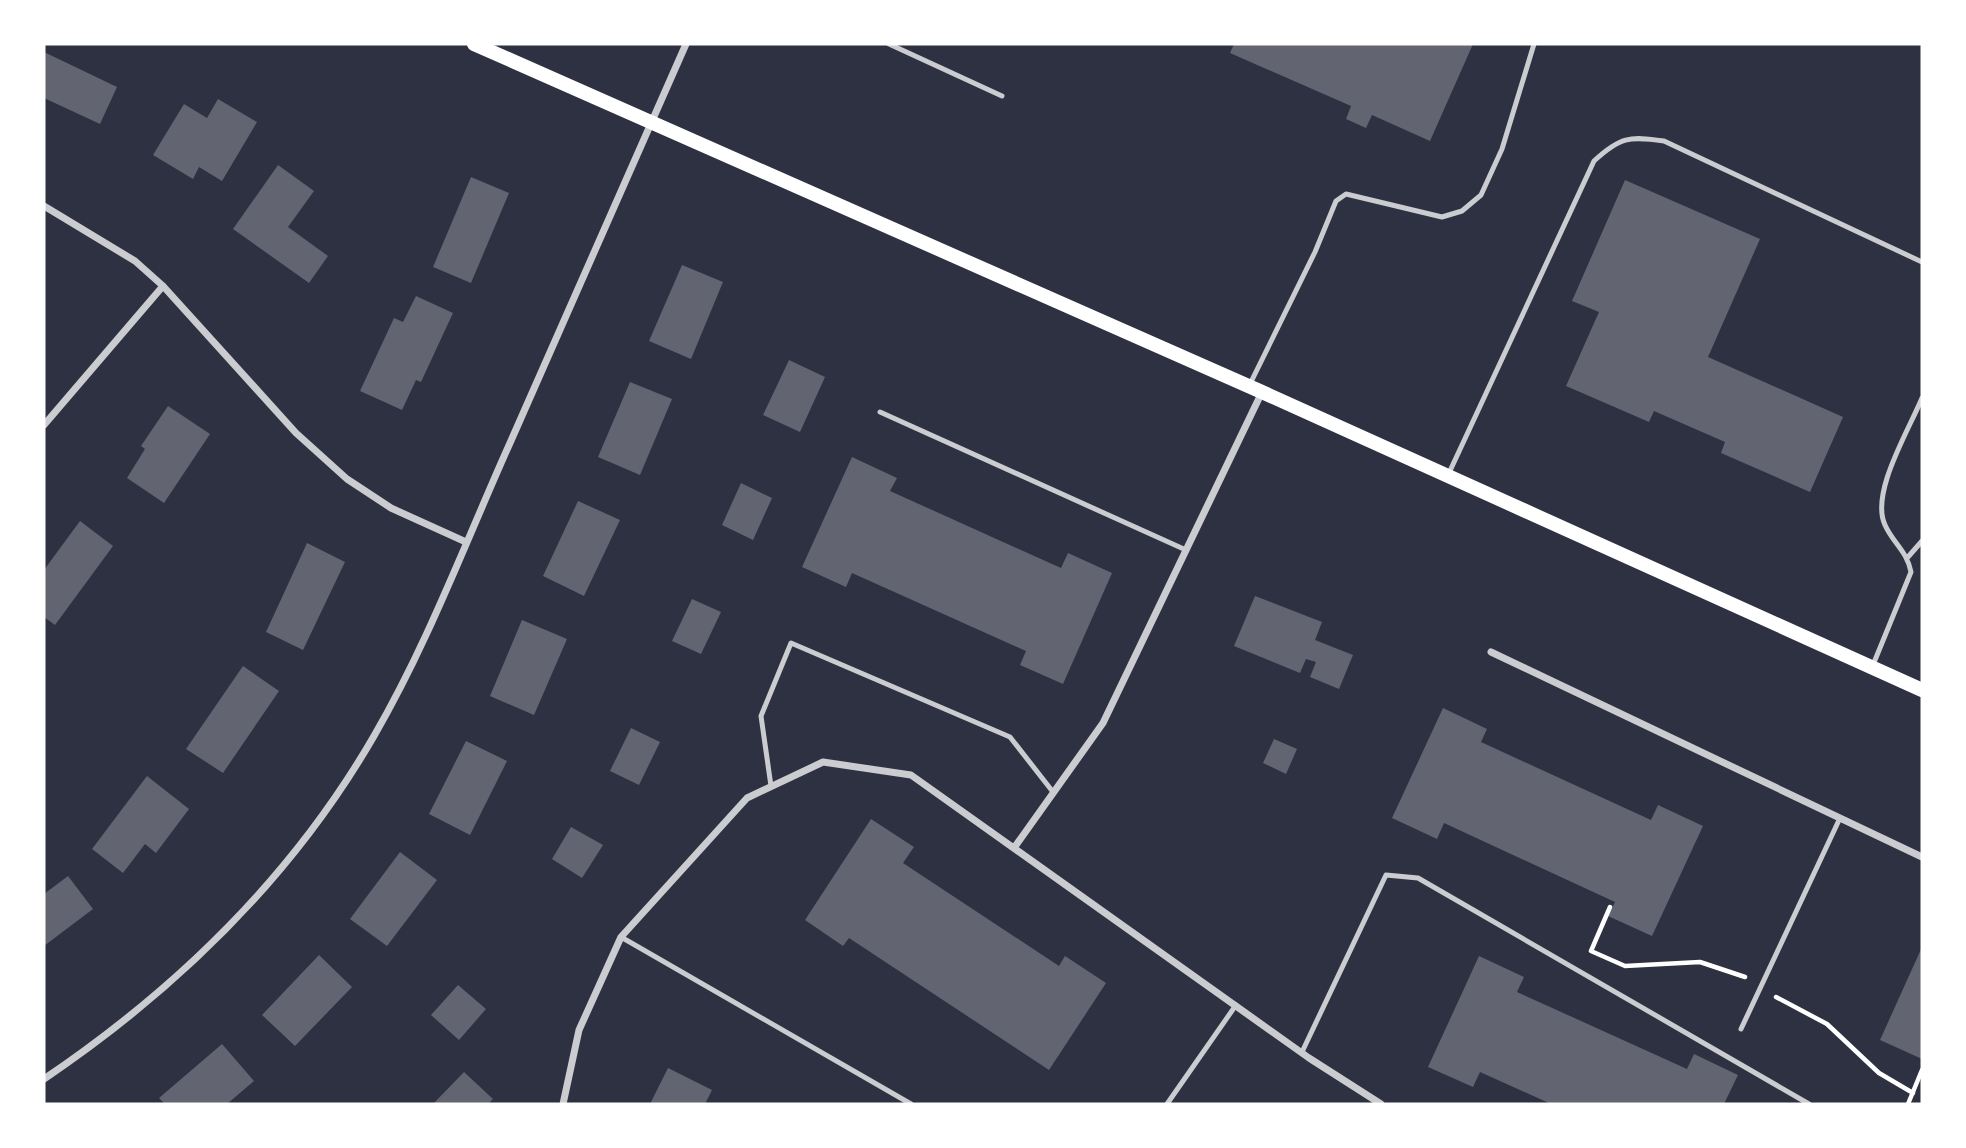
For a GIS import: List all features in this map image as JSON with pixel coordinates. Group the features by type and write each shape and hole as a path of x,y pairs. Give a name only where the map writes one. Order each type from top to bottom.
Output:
{"main road":[{"path":"474,44 1255,389 1922,690"}],"street":[{"path":"44,1079 150,1001 201,956 255,900 326,811 374,736 417,652 686,44"},
{"path":"44,206 126,254 163,286 296,433 347,479 391,508 466,542"},
{"path":"44,425 163,286"},
{"path":"1014,848 1103,723 1186,550 1255,389"},
{"path":"1491,652 1922,857"},
{"path":"563,1104 579,1030 621,937 747,798 823,762 911,775 1302,1052 1381,1104"}],"lane":[{"path":"889,44 1002,96"},
{"path":"1255,389 1336,201 1346,194 1442,217 1462,211 1481,195 1503,149 1534,44"},
{"path":"1448,476 1594,161 1612,144 1633,136 1664,141 1922,262"},
{"path":"1871,667 1911,572 1908,556 1885,526 1880,509 1883,489 1922,398"},
{"path":"880,412 1186,550"},
{"path":"1908,556 1922,541"},
{"path":"772,786 761,716 790,643 1010,737 1054,792"},
{"path":"1741,1029 1840,817"},
{"path":"1302,1052 1386,876 1418,878 1810,1104"},
{"path":"621,937 911,1104"},
{"path":"1167,1104 1236,1005"}],"path":[{"path":"1581,972 1610,907"},
{"path":"1591,951 1625,966 1700,962 1761,987 1826,1024 1879,1073 1913,1093"},
{"path":"1908,1104 1922,1070"}],"building":[{"path":"1234,44 1473,44 1430,141 1372,115 1366,128 1346,119 1351,106 1230,53"},
{"path":"44,52 117,87 100,124 44,98"},
{"path":"218,99 257,122 222,181 199,167 193,179 153,155 184,104 207,118"},
{"path":"278,165 314,191 288,227 328,256 309,283 233,229"},
{"path":"471,177 509,193 471,283 433,267"},
{"path":"1625,180 1760,239 1708,357 1843,417 1810,492 1721,453 1725,442 1654,411 1649,422 1566,386 1599,312 1572,301"},
{"path":"682,265 723,282 691,359 649,341"},
{"path":"416,296 453,313 421,382 416,380 402,410 360,391 394,318 403,322"},
{"path":"789,360 825,377 800,432 763,415"},
{"path":"630,382 672,399 640,475 598,457"},
{"path":"168,406 210,434 164,503 127,478 145,449 141,446"},
{"path":"852,457 897,478 890,491 1061,568 1068,553 1112,573 1063,684 1020,665 1026,651 852,573 846,587 802,567"},
{"path":"741,483 772,498 753,540 722,525"},
{"path":"578,501 620,520 584,596 543,576"},
{"path":"80,521 113,546 55,625 44,617 44,570"},
{"path":"307,543 345,562 303,650 266,632"},
{"path":"1255,596 1322,622 1315,640 1353,655 1339,689 1310,677 1316,662 1306,659 1300,673 1234,646"},
{"path":"692,599 721,612 701,654 672,641"},
{"path":"522,620 567,639 534,715 490,696"},
{"path":"243,666 279,691 223,773 186,749"},
{"path":"1443,708 1487,729 1481,742 1651,820 1658,805 1703,826 1652,936 1608,916 1615,902 1444,823 1437,839 1392,818"},
{"path":"631,728 660,742 639,785 610,771"},
{"path":"1274,739 1297,749 1286,774 1263,763"},
{"path":"466,741 507,761 470,835 429,814"},
{"path":"147,776 189,809 156,853 145,844 123,873 92,849"},
{"path":"871,819 914,847 903,863 1059,966 1065,956 1106,983 1049,1070 849,938 843,946 805,920"},
{"path":"571,827 603,845 582,878 552,859"},
{"path":"400,852 437,880 387,946 350,919"},
{"path":"68,876 93,909 44,946 44,894"},
{"path":"1922,947 1922,1059 1880,1040"},
{"path":"319,955 352,987 295,1046 262,1015"},
{"path":"1479,956 1524,977 1517,992 1687,1069 1694,1054 1738,1075 1724,1104 1551,1104 1480,1072 1473,1087 1428,1067"},
{"path":"458,985 486,1009 459,1040 431,1015"},
{"path":"222,1044 254,1081 227,1104 165,1104 159,1098"},
{"path":"668,1068 712,1090 705,1104 650,1104"},
{"path":"464,1072 493,1099 488,1104 433,1104"}]}
